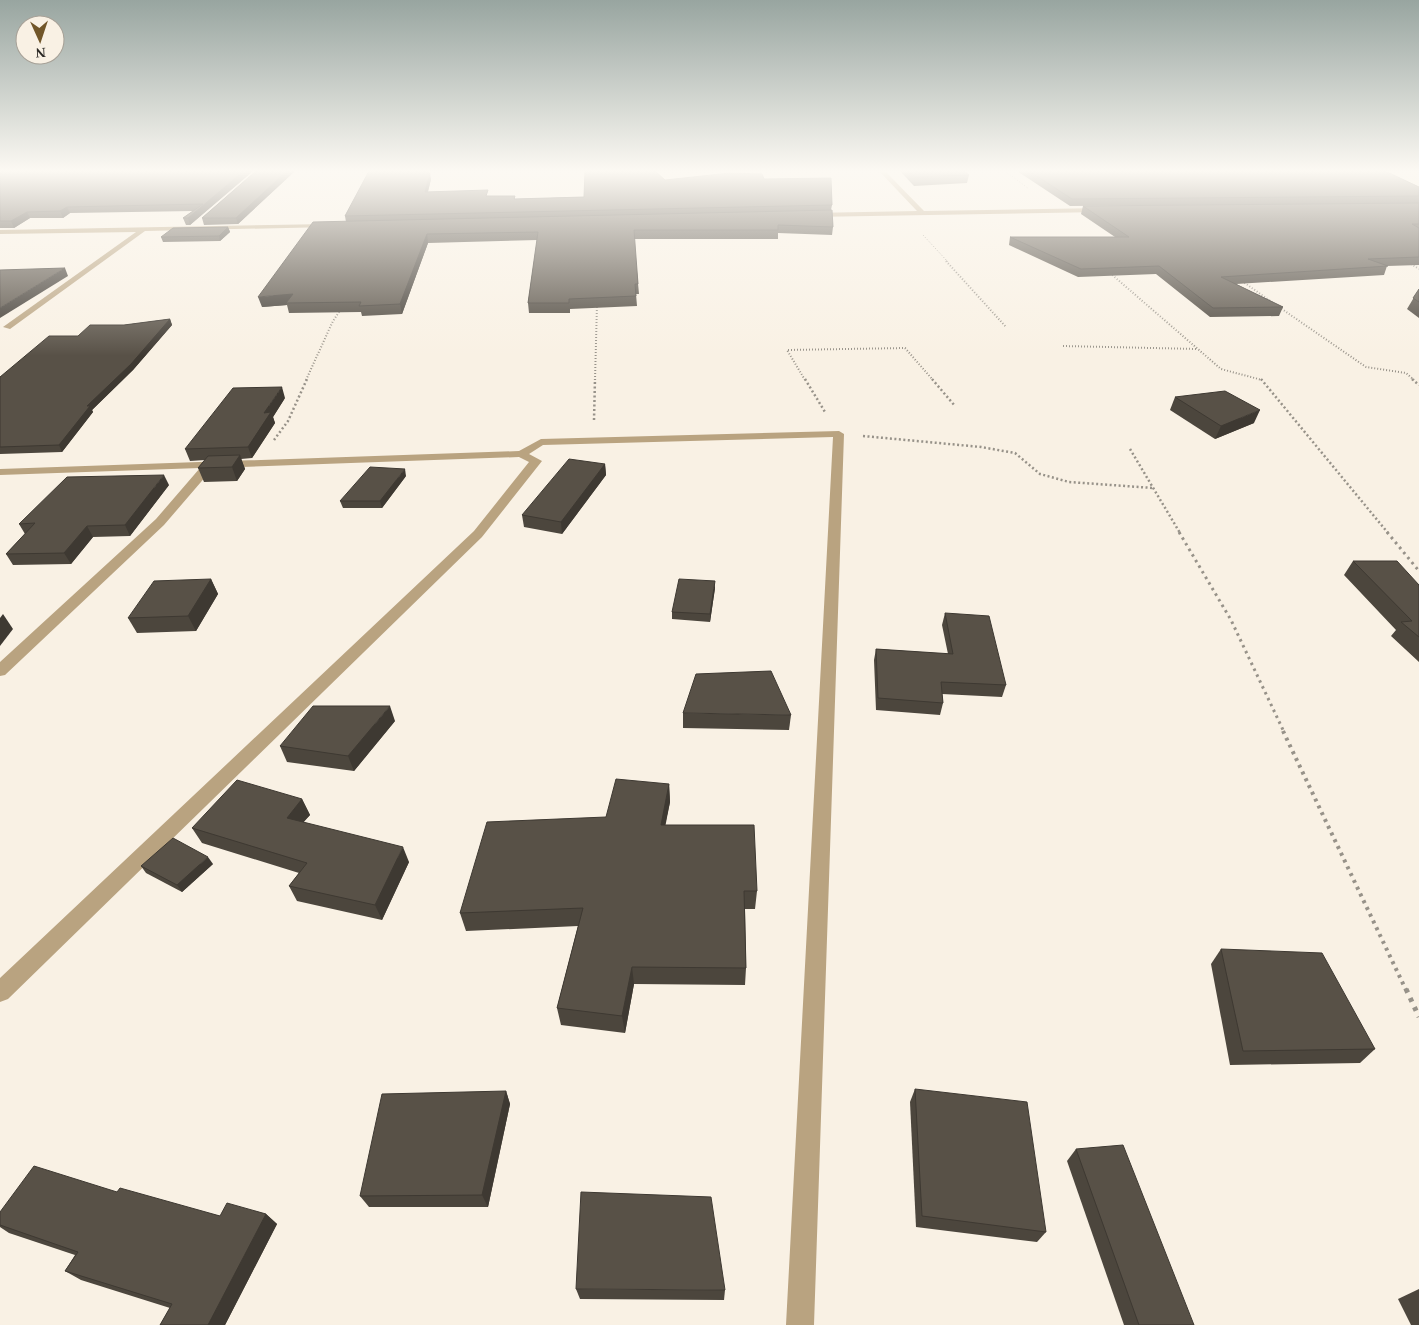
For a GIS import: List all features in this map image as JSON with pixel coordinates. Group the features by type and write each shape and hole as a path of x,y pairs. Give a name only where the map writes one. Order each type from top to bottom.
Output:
{"street":[{"path":"7,327 139,233"},
{"path":"522,454 541,442 838,434 800,1325"},
{"path":"0,472 522,454 536,461 478,534 0,992"},
{"path":"0,671 160,522 210,464"}],"path":[{"path":"921,233 1006,327"},
{"path":"1410,264 1419,268"},
{"path":"1109,272 1221,369 1260,378 1419,572"},
{"path":"1235,277 1366,367 1406,373 1419,385"},
{"path":"594,440 597,295"},
{"path":"270,446 288,421 333,321 343,305"},
{"path":"1063,346 1198,349"},
{"path":"955,406 905,348 787,350 838,434 981,447 1015,453 1040,474 1069,482 1153,488"},
{"path":"1130,449 1231,620 1419,1017"}],"building":[{"path":"167,233 222,233 219,236 161,237"},
{"path":"305,233 492,233 427,234 400,304 359,306 361,302 286,303 293,294 258,297"},
{"path":"538,233 634,233 638,284 635,284 636,296 569,299 569,303 528,303"},
{"path":"1123,233 1419,233 1419,257 1368,259 1388,266 1221,277 1283,307 1213,308 1159,266 1081,269 1010,237 1129,237"},
{"path":"65,268 0,308 0,270"},
{"path":"1419,289 1419,302 1413,298"},
{"path":"170,319 131,364 87,406 90,406 59,445 0,447 0,377 49,336 78,336 90,325 124,325"},
{"path":"282,387 264,413 271,412 248,447 185,449 233,388"},
{"path":"1225,391 1260,410 1221,426 1175,397"},
{"path":"240,455 232,467 198,468 208,456"},
{"path":"569,459 605,464 561,522 522,515"},
{"path":"370,467 405,469 380,501 340,501"},
{"path":"164,475 125,525 87,526 64,553 6,554 35,523 19,524 67,477"},
{"path":"1353,561 1397,561 1419,585 1419,637 1401,622 1412,621"},
{"path":"211,579 188,616 128,618 154,581"},
{"path":"679,579 715,581 710,614 672,612"},
{"path":"945,613 989,616 1006,685 941,682 943,703 878,698 876,649 953,654"},
{"path":"771,671 791,715 683,713 696,674"},
{"path":"313,706 390,706 348,756 280,746"},
{"path":"616,779 669,784 661,825 754,825 757,891 744,891 746,968 632,967 622,1016 557,1008 583,908 460,913 487,822 606,817"},
{"path":"237,780 302,799 287,818 403,847 375,905 289,886 307,863 192,828"},
{"path":"173,838 208,857 177,885 141,866"},
{"path":"1221,949 1322,953 1375,1049 1243,1051"},
{"path":"915,1089 1027,1102 1046,1232 922,1216"},
{"path":"506,1091 482,1195 360,1196 382,1094"},
{"path":"1123,1145 1194,1325 1139,1325 1076,1149"},
{"path":"34,1166 117,1192 120,1188 220,1216 227,1203 266,1214 208,1325 160,1325 172,1304 65,1271 78,1252 0,1225 0,1212"},
{"path":"581,1192 711,1197 725,1290 576,1289"}]}
